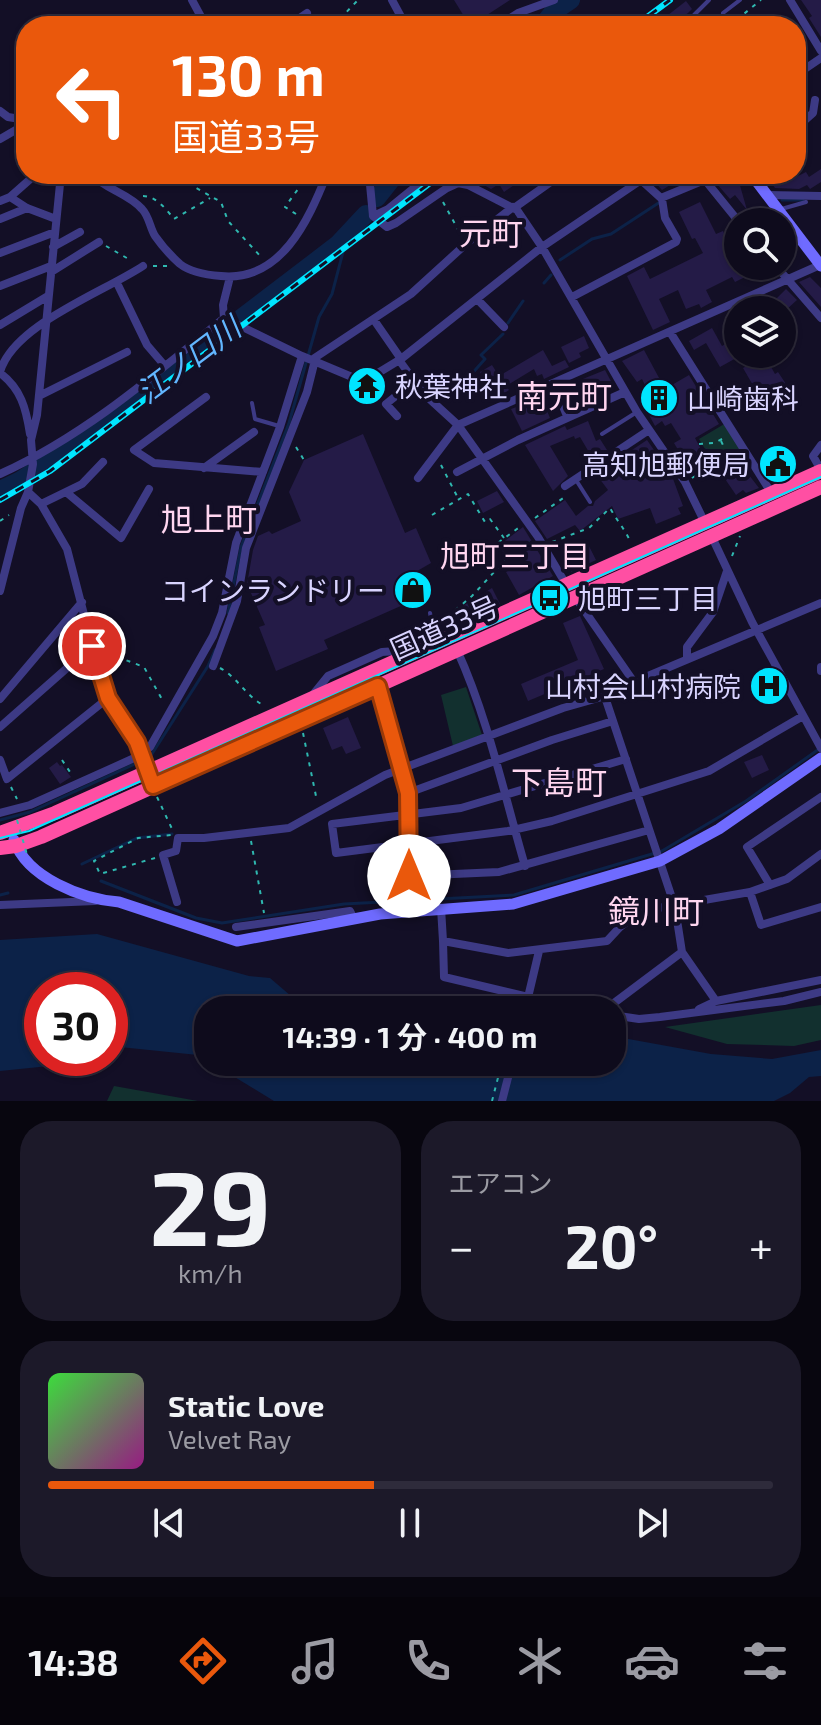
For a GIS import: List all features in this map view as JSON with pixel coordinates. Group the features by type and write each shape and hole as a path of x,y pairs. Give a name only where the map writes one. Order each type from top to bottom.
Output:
{"highway":[{"name":"国道33号","path":"9,828 146,766 570,591 708,529 771,493 821,471"},
{"name":"国道33号","path":"0,848 16,846 146,766 300,720 378,686 435,646 457,650 635,554 708,529 747,520 821,487"}],"street":[{"path":"513,16 554,0"},
{"path":"303,16 307,13"},
{"path":"806,26 821,51"},
{"path":"806,119 813,113 815,100"},
{"path":"0,201 25,184"},
{"path":"31,440 39,396 60,184"},
{"path":"101,184 143,209 155,236 181,265 230,277 247,276 268,264 292,242 307,220 323,184"},
{"path":"370,184 373,216 387,227 456,184"},
{"path":"373,216 388,209 419,184"},
{"path":"463,184 513,208 542,247 637,412 685,482 756,629 819,744"},
{"path":"234,588 236,543 309,358 374,320 426,281 467,243 548,184"},
{"path":"230,277 223,305 226,318 352,377 365,379 400,360 542,247 633,184"},
{"path":"572,297 676,242 665,218 661,198 649,184"},
{"path":"661,198 695,184"},
{"path":"708,184 728,208"},
{"path":"759,184 767,195 783,204 820,265 796,277"},
{"path":"10,197 27,208 56,219"},
{"path":"783,204 819,198"},
{"path":"0,219 27,208"},
{"path":"0,253 55,232"},
{"path":"53,247 80,232"},
{"path":"0,286 51,269 99,242"},
{"path":"0,586 28,492 33,461 23,401 15,384 0,372 4,358 45,321 143,266"},
{"path":"418,478 458,425 789,280 821,318"},
{"path":"117,283 147,345 165,366"},
{"path":"0,325 48,296"},
{"path":"477,299 504,327"},
{"path":"0,474 33,461 81,431 226,318"},
{"path":"374,320 413,382 458,425 482,458 636,685"},
{"path":"670,332 780,506"},
{"path":"39,396 127,352"},
{"path":"146,766 150,747 208,663 222,613 307,392 309,358"},
{"path":"397,416 386,404 413,382"},
{"path":"457,472 625,392"},
{"path":"206,397 134,450 154,463 263,472"},
{"path":"565,486 649,430"},
{"path":"203,469 254,432"},
{"path":"821,445 813,456 821,471"},
{"path":"41,504 82,484 103,462"},
{"path":"66,492 121,538 149,489"},
{"path":"28,492 41,504 67,549 86,628 108,698 137,742 146,766"},
{"path":"687,659 687,647 713,612 727,571"},
{"path":"0,699 82,602"},
{"path":"177,902 163,855 176,851 177,837 204,838 289,828 402,769 563,708 636,685 648,676 821,603"},
{"path":"0,727 92,646"},
{"path":"457,650 488,736 525,866"},
{"path":"378,686 408,793 409,896"},
{"path":"605,697 675,907 682,952 716,1001"},
{"path":"0,760 7,779 108,698"},
{"path":"626,759 461,808 332,824 336,853 514,829 638,796 709,771 803,716"},
{"path":"408,793 613,721"},
{"path":"0,905 119,902 237,941 354,919 441,908 513,904 660,860 719,829 821,758"},
{"path":"0,813 22,808 78,783 146,766"},
{"path":"770,885 747,847 821,797"},
{"path":"9,828 16,846 37,870 54,882 104,901"},
{"path":"409,876 499,872 649,830"},
{"path":"443,941 508,953 607,941 641,911 750,892 787,879 821,854"},
{"path":"750,892 761,925 821,907"},
{"path":"441,908 444,977 529,996 539,951"},
{"path":"236,927 350,911 354,919"},
{"path":"626,999 682,952"},
{"path":"688,1014 716,1001 821,980"},
{"path":"626,1016 639,1019 688,1014 784,1001 821,992"},
{"path":"502,1101 508,1076"}],"lane":[{"path":"694,16 709,0"},
{"path":"723,13 740,0"},
{"path":"779,208 783,204"},
{"path":"352,395 365,379"},
{"path":"552,384 564,414"},
{"path":"252,403 255,419 280,427"},
{"path":"602,434 637,412"},
{"path":"575,479 590,502"},
{"path":"430,613 435,646"}],"path":[{"path":"343,16 358,0"},
{"path":"741,16 761,0"},
{"path":"190,184 221,202 228,221 268,264"},
{"path":"302,184 285,207 307,220"},
{"path":"438,194 467,243"},
{"path":"125,196 148,196 174,219 212,197"},
{"path":"99,242 143,266 181,265"},
{"path":"291,433 304,460"},
{"path":"699,444 721,441 734,433"},
{"path":"721,441 727,454"},
{"path":"685,482 741,445"},
{"path":"434,456 459,499"},
{"path":"454,552 465,567 566,496 565,486"},
{"path":"432,515 468,494 485,522 490,519 504,538"},
{"path":"544,546 589,528 610,508 623,525 635,554"},
{"path":"727,571 747,520"},
{"path":"435,646 472,596 506,560 538,537"},
{"path":"485,564 491,557 500,556 506,560"},
{"path":"86,628 115,656 144,667 170,714"},
{"path":"208,663 233,677 256,701 278,713"},
{"path":"300,720 321,809"},
{"path":"62,760 78,783"},
{"path":"146,766 177,837 138,838 94,861 100,874 163,855"},
{"path":"7,779 22,808"},
{"path":"9,828 28,858"},
{"path":"250,831 266,923"},
{"path":"492,1101 498,1076"}],"green space":[{"path":"726,423 745,454 718,471 699,439"},
{"path":"466,687 482,735 453,746 441,695"},
{"path":"821,1005 821,1040 794,1046 727,1044 665,1027"},
{"path":"114,1086 198,1101 107,1101"}],"water":[{"path":"97,934 249,976 270,978 291,996 194,996 194,1055 128,1048 128,972 24,972 24,1069 0,1071 0,940"},
{"path":"626,1039 711,1054 772,1059 821,1050 821,1076 809,1077 790,1093 774,1101 274,1101 233,1076 626,1076"}],"building":[{"path":"454,0 510,0 485,16 464,16"},
{"path":"801,0 821,0 821,37 809,18 812,16"},
{"path":"686,1 692,9 684,16 667,16"},
{"path":"821,169 821,182 810,189 807,185 799,189 775,188 772,184 806,184 806,172 809,177"},
{"path":"486,184 499,184 491,189"},
{"path":"499,184 516,184 504,192"},
{"path":"657,184 672,184 662,190"},
{"path":"717,184 740,184 746,208 735,195 730,199"},
{"path":"700,202 716,234 723,231 726,280 706,290 712,302 701,308 699,304 686,309 678,290 659,299 670,322 653,330 627,276 644,267 650,279 703,253 695,238 692,239 679,212"},
{"path":"810,277 821,288 821,307 799,282"},
{"path":"786,289 793,296 779,296"},
{"path":"712,328 724,345 724,365 720,367 706,343 694,350 689,341"},
{"path":"584,336 589,348 569,363 561,347"},
{"path":"543,350 552,366 565,360 569,367 544,379 542,374 537,376 534,369 506,386 509,390 497,398 480,372 492,365 499,376"},
{"path":"644,350 665,389 689,375 719,424 695,438 702,451 707,448 711,465 693,475 674,443 681,439 671,423 665,426 662,421 655,426 642,392 647,389 642,379 637,382 622,361"},
{"path":"743,368 772,368 786,384 736,415 728,403 754,387"},
{"path":"605,370 613,385 599,391 601,395 576,406 568,385"},
{"path":"542,398 550,418 522,431 511,409"},
{"path":"588,421 596,441 600,439 607,450 593,459 580,437 575,439 574,436 550,446 568,476 553,491 525,445 565,426 567,430"},
{"path":"363,434 405,533 416,528 431,563 412,574 421,597 324,640 328,649 276,671 259,627 265,625 247,584 258,536 269,531 272,534 301,521 289,492 304,460"},
{"path":"647,440 672,476 683,506 678,508 681,514 656,524 650,508 618,519 612,506 580,531 575,525 547,539 535,521 565,500 576,516 588,506 593,506 608,490 596,474"},
{"path":"774,451 785,468 776,474 765,456"},
{"path":"742,466 759,488 746,493 743,490 736,495 721,473 727,469 731,474"},
{"path":"497,491 504,502 483,513 477,501"},
{"path":"523,527 553,576 519,595 506,572 525,561 516,546 505,554 498,546"},
{"path":"589,546 596,560 571,572 568,563 582,557 579,551"},
{"path":"492,588 500,604 445,628 443,625 453,612"},
{"path":"580,616 604,669 528,701 521,684 578,660 563,623"},
{"path":"348,717 361,748 346,754 342,746 332,750 323,728"},
{"path":"762,755 769,770 752,778 744,762"},
{"path":"57,762 71,777 60,784 49,768"}],"waterway":[{"name":"江ノ口川","path":"550,16 571,0"},
{"name":"江ノ口川","path":"377,198 388,184"},
{"path":"782,200 803,200"},
{"path":"560,260 592,239 611,234 660,202"},
{"name":"江ノ口川","path":"0,490 77,443 338,244 366,214"},
{"path":"228,613 241,547 289,423 319,317 332,294 343,252"},
{"path":"544,283 551,275"},
{"path":"508,323 523,301"},
{"path":"469,394 472,379 469,377 485,359 481,355 503,334"},
{"path":"0,820 30,812 150,757 215,650"},
{"path":"101,881 196,918 222,923 344,904 514,895 662,851 746,801 819,749"},
{"path":"82,864 137,838 172,834"},
{"path":"0,895 8,893"}],"tram line":[{"path":"0,838 29,831 821,477"}],"railway":[{"path":"648,16 670,0"},
{"path":"0,500 50,471 429,184"}],"place":[{"name":"秋葉神社","path":"367,386"},
{"name":"山崎歯科","path":"659,398"},
{"name":"高知旭郵便局","path":"778,464"},
{"name":"コインランドリー","path":"413,590"},
{"name":"旭町三丁目","path":"550,598"},
{"name":"山村会山村病院","path":"769,686"}],"district":[{"name":"元町","path":"491,232"},
{"name":"南元町","path":"564,395"},
{"name":"旭上町","path":"209,518"},
{"name":"旭町三丁目","path":"515,555"},
{"name":"下島町","path":"559,781"},
{"name":"鏡川町","path":"656,910"}],"route":[{"path":"92,646 108,698 137,742 153,786 378,686 410,803 409,876"}]}
